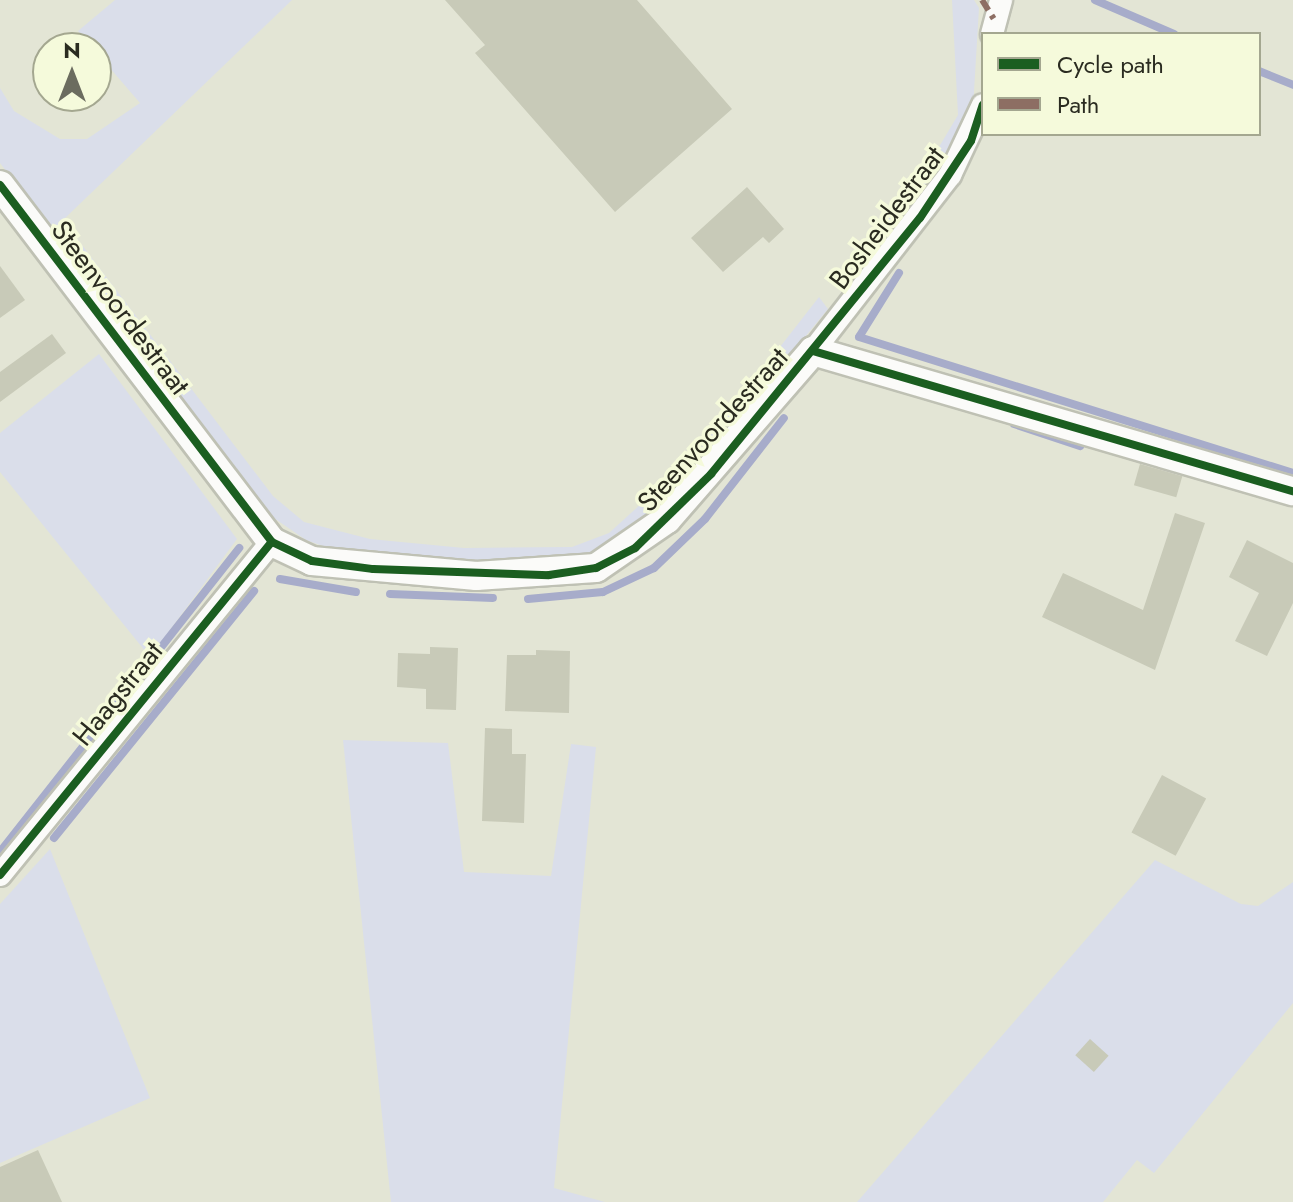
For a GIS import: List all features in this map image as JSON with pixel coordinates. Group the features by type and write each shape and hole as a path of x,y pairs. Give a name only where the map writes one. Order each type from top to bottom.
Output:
{"street":[{"path":"993,32 1001,0"},
{"name":"Bosheidestraat","path":"813,351 950,175 981,109"},
{"name":"Steenvoordestraat","path":"0,185 272,542 312,561 476,576 596,568 667,519 813,351 1293,491"},
{"name":"Haagstraat","path":"0,875 272,542"}],"shaded area":[{"path":"115,0 292,0 63,220 273,496 304,522 370,539 464,548 572,547 609,533 697,453 819,297 828,309 698,467 614,543 579,557 503,562 337,551 306,540 265,512 0,163 0,88 14,111 60,139 87,139 140,103 112,70 112,32 78,31"},
{"path":"952,0 974,0 979,8 973,108 947,169 884,248 871,236 914,189 958,115"},
{"path":"99,354 237,539 150,657 0,472 0,433"},
{"path":"343,740 448,743 464,872 551,876 571,744 596,747 554,1188 605,1202 391,1202"},
{"path":"50,849 150,1098 0,1163 0,904"},
{"path":"1155,860 1241,904 1258,906 1293,882 1293,1003 1154,1173 1137,1160 1103,1202 857,1202"}],"building":[{"path":"445,0 637,0 732,109 615,212 475,53 485,45"},
{"path":"747,187 784,229 769,243 763,237 723,272 691,238"},
{"path":"0,266 25,300 0,318"},
{"path":"52,334 66,353 0,402 0,372"},
{"path":"1140,464 1182,476 1176,497 1134,485"},
{"path":"1175,513 1205,523 1155,670 1042,617 1063,573 1143,610"},
{"path":"1247,540 1293,563 1293,603 1267,656 1235,641 1259,593 1229,577"},
{"path":"430,647 458,648 456,710 426,709 426,689 397,687 398,653 430,654"},
{"path":"536,650 570,651 569,713 505,711 507,655 536,655"},
{"path":"485,728 512,729 512,754 526,754 524,823 482,821"},
{"path":"1162,775 1206,798 1176,856 1131,832"},
{"path":"1090,1039 1109,1056 1094,1072 1075,1055"},
{"path":"38,1150 62,1202 0,1202 0,1167"}],"waterway":[{"path":"1095,0 1169,32"},
{"path":"1261,72 1293,85"},
{"path":"899,273 859,337 1293,473"},
{"path":"528,599 603,592 654,568 705,519 784,418"},
{"path":"1014,424 1080,446"},
{"path":"0,852 239,548"},
{"path":"280,579 356,592"},
{"path":"54,838 254,591"},
{"path":"390,594 493,598"}],"marked path":[{"path":"982,0 994,19"}],"cycle path":[{"path":"0,185 272,542 312,561 373,569 549,575 596,568 635,548 711,474 920,218 971,141 981,111"},
{"path":"813,351 1293,491"},
{"path":"0,875 272,542"}]}
